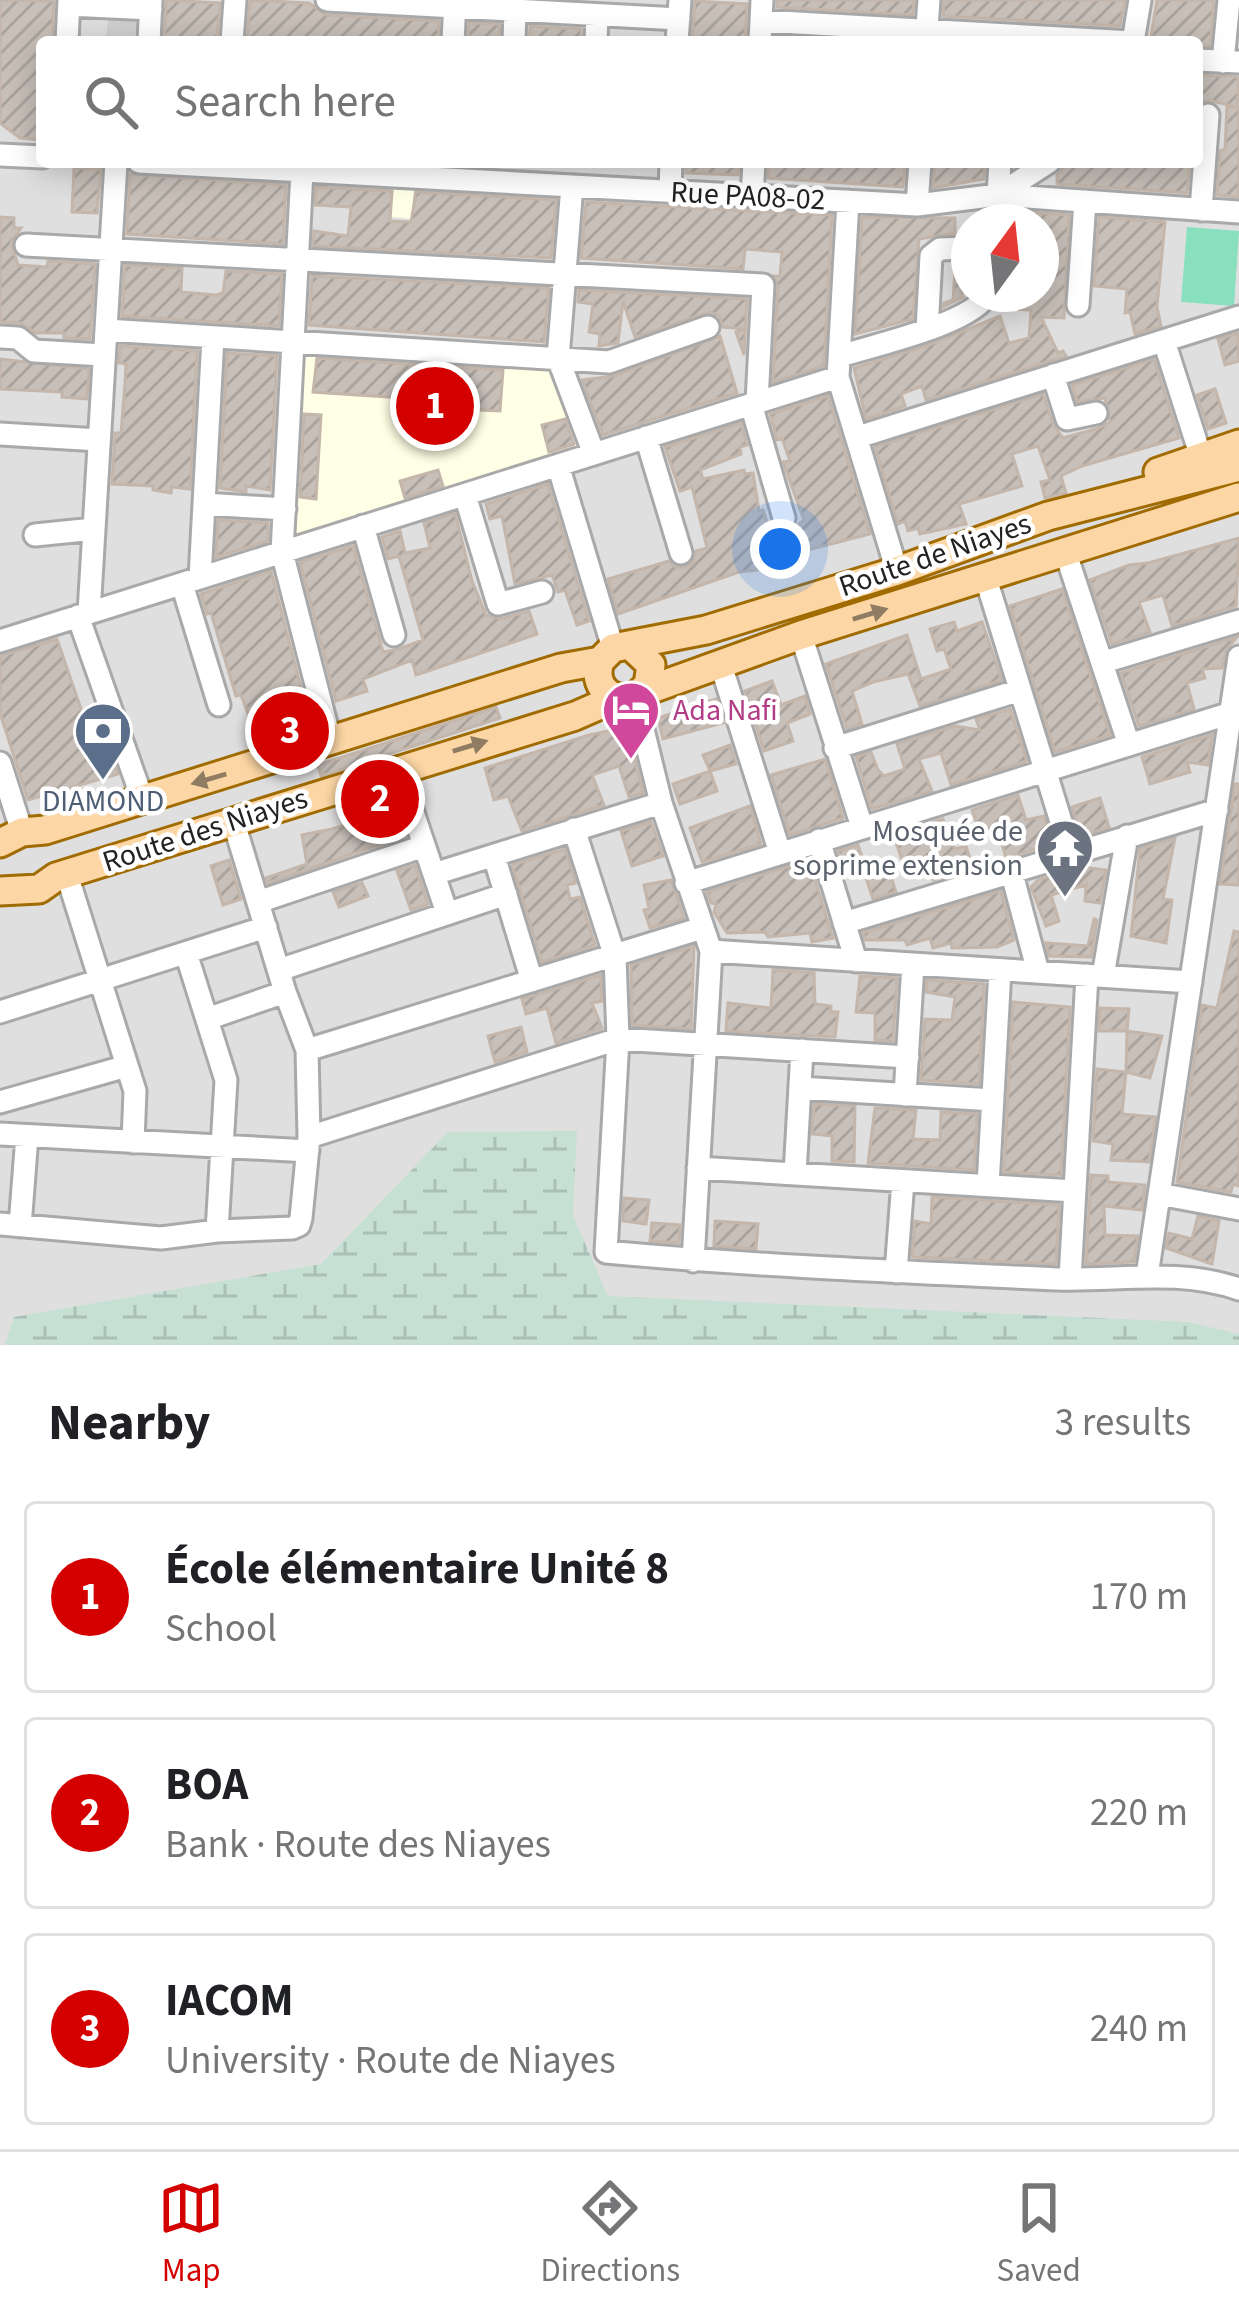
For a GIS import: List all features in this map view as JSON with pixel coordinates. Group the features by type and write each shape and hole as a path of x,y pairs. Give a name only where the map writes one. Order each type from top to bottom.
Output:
{"main road":[{"path":"1048,516 1091,495 1239,445"},
{"name":"Route de Niayes","path":"14,839 561,668 706,630 897,571 1048,516 1239,467"},
{"name":"Route des Niayes","path":"3,884 39,889 61,876 575,716 801,635 1239,497"},
{"path":"1070,553 1239,513"},
{"path":"615,652 651,665 651,676 632,696 601,686 597,669 615,652"},
{"path":"14,839 58,849 61,876"}],"street":[{"path":"232,36 235,0"},
{"path":"326,0 678,20"},
{"path":"761,21 872,35 927,36 929,0"},
{"path":"1134,36 1141,0"},
{"path":"1229,0 1231,62"},
{"path":"67,36 69,2 151,4 149,36"},
{"path":"453,36 455,4"},
{"path":"514,36 515,10"},
{"path":"596,36 597,15"},
{"path":"1201,210 1208,115"},
{"path":"0,154 36,157"},
{"path":"116,168 94,530 84,615 142,798"},
{"path":"298,168 298,260 282,552 331,743"},
{"name":"Rue PA08-02","path":"298,168 507,172 580,186 917,205 998,195"},
{"path":"588,168 565,274 558,358 594,454"},
{"path":"670,191 671,168"},
{"path":"752,196 754,168"},
{"path":"917,205 920,168"},
{"path":"998,195 1000,168"},
{"path":"998,195 1040,168"},
{"path":"998,195 1239,212"},
{"path":"848,201 839,366 897,571"},
{"path":"1078,304 1085,201"},
{"path":"26,245 763,285 754,403 784,518"},
{"path":"927,329 932,256 940,249 951,249"},
{"path":"0,641 754,403 965,312"},
{"path":"857,437 1239,317"},
{"path":"106,330 609,362 708,327"},
{"path":"0,337 18,338 34,351 104,355"},
{"path":"213,337 204,504 191,581 219,705"},
{"path":"1164,341 1201,457"},
{"path":"1052,375 1067,418 1096,413"},
{"path":"0,434 99,440"},
{"path":"646,437 682,553"},
{"path":"558,465 615,652"},
{"path":"465,494 498,604 542,592"},
{"path":"204,504 285,508"},
{"path":"363,526 394,635"},
{"path":"35,535 94,530"},
{"path":"1070,553 1129,745"},
{"path":"986,579 1071,854"},
{"path":"1104,662 1239,621"},
{"path":"801,635 862,827"},
{"path":"1147,1276 1217,810 1230,784 1239,657"},
{"path":"720,662 780,853"},
{"path":"835,748 1020,690"},
{"path":"632,696 661,803 711,951 693,1261"},
{"path":"686,883 1043,769 1235,716"},
{"path":"0,763 14,839"},
{"path":"398,768 447,913"},
{"path":"434,874 661,803"},
{"path":"844,923 1217,810"},
{"path":"127,1066 0,1102 13,1135 10,1225 160,1238 299,1225 309,1144 307,1050 233,820"},
{"path":"574,830 615,957 619,1039 606,1252 896,1272 1070,1279 1191,1276 1239,1289"},
{"path":"1070,1279 1095,976 1127,836"},
{"path":"819,840 856,961"},
{"path":"258,902 424,846"},
{"path":"494,856 532,981"},
{"path":"1012,874 1038,972"},
{"path":"61,876 135,1091 134,1142"},
{"path":"207,1019 282,981 447,913 506,894"},
{"path":"0,1012 266,927"},
{"path":"307,1050 702,928"},
{"path":"711,951 1191,982"},
{"path":"186,952 226,1080 217,1231"},
{"path":"905,1095 913,964"},
{"path":"988,1186 1000,970"},
{"path":"13,1135 222,1146 309,1144 619,1039 908,1057"},
{"path":"795,1174 802,1050"},
{"path":"800,1088 993,1100"},
{"path":"698,1168 1075,1191"},
{"path":"896,1272 903,1181"},
{"path":"1159,1194 1239,1209"}],"shaded area":[{"path":"0,0 1239,0 1239,1345 0,1345"},
{"path":"109,14 139,18 136,36 106,36"},
{"path":"394,185 414,187 411,219 391,217"},
{"path":"303,348 555,365 586,447 292,543"}],"green space":[{"path":"1187,227 1239,231 1234,306 1181,302"},
{"path":"577,1131 573,1216 608,1296 1189,1322 1239,1334 1239,1345 5,1345 14,1317 321,1264 448,1132"}],"building":[{"path":"0,0 54,1 52,36 36,36 36,139 20,138 0,123"},
{"path":"166,0 220,3 217,36 164,36"},
{"path":"250,0 309,3 326,15 439,21 438,36 247,36"},
{"path":"777,0 914,0 913,15 777,7"},
{"path":"944,0 1125,0 1120,26 943,16"},
{"path":"1157,0 1214,0 1210,46 1203,46 1203,36 1151,36"},
{"path":"695,1 747,4 745,36 692,36"},
{"path":"469,23 500,24 499,36 468,36"},
{"path":"530,26 581,29 581,36 529,36"},
{"path":"1203,75 1239,77 1237,107 1203,102"},
{"path":"1227,107 1239,107 1239,197 1217,195"},
{"path":"74,168 101,169 97,213 72,212"},
{"path":"686,168 739,168 738,175 686,173"},
{"path":"769,168 905,168 903,187 768,178"},
{"path":"935,168 985,168 984,179 933,188"},
{"path":"1063,168 1189,168 1187,193 1057,184"},
{"path":"130,174 286,185 283,244 127,234"},
{"path":"316,187 392,191 390,221 411,222 416,192 556,200 551,258 313,246 314,231 348,236 351,207 315,205"},
{"path":"586,202 832,215 824,366 773,382 778,286 774,276 780,276 782,252 745,249 743,269 581,258"},
{"path":"1059,214 1069,215 1064,318 1041,317 1058,353 1063,351 1066,356 926,400 922,386 901,394 905,406 866,419 854,368 1000,316 1009,343 1029,338 1031,312 1059,312"},
{"path":"0,217 14,218 14,228 21,228 11,243 18,265 47,267 48,261 95,264 90,339 36,333 20,323 0,322"},
{"path":"862,217 951,218 951,234 919,239 913,319 855,334"},
{"path":"1099,217 1165,222 1157,307 1161,326 1135,334 1130,312 1125,313 1127,289 1094,286"},
{"path":"125,265 182,268 181,292 216,295 223,293 226,271 282,274 279,326 122,316"},
{"path":"312,276 549,288 544,342 309,325"},
{"path":"579,290 747,299 744,355 736,332 745,329 723,327 719,316 710,312 635,337 623,301 618,343 599,346 600,334 589,332 593,304 578,302"},
{"path":"1238,333 1239,361 1225,365 1218,339"},
{"path":"720,336 737,393 603,435 582,380 614,376"},
{"path":"120,346 197,351 190,489 172,487 171,493 153,490 153,486 112,484 125,384 126,364 119,363"},
{"path":"227,353 277,356 270,490 220,488"},
{"path":"317,358 421,365 419,404 402,403 403,398 313,392"},
{"path":"0,359 89,369 87,399 62,397 62,392 0,389"},
{"path":"1154,359 1179,438 1082,466 1061,476 1066,493 1045,498 1041,482 1050,480 1038,446 1012,454 1022,486 959,504 966,524 920,534 918,528 908,531 905,521 898,524 875,447 1043,394 1063,438 1099,428 1110,422 1105,398 1077,402 1072,385"},
{"path":"457,367 503,370 500,411 457,409"},
{"path":"1215,389 1226,423 1208,429 1197,395"},
{"path":"828,396 870,534 784,556 757,570 618,614 608,579 669,561 686,567 696,551 707,548 692,487 680,491 665,447 741,423 747,445 740,447 741,454 700,470 703,479 744,470 753,473 759,511 763,510 768,525 789,532 804,520 783,462 790,461 782,438 777,440 770,414"},
{"path":"304,414 321,415 316,499 300,497"},
{"path":"565,419 574,444 549,452 542,425"},
{"path":"438,470 443,486 405,498 400,481"},
{"path":"548,484 589,621 577,625 565,590 558,592 552,575 515,584 502,516 490,519 486,504"},
{"path":"455,513 486,615 501,619 529,611 537,634 416,675 412,660 363,679 367,691 336,701 300,562 353,546 383,652 399,649 423,640 399,556 388,559 382,537 400,531 405,553 430,548 424,523"},
{"path":"218,520 268,523 268,541 216,557"},
{"path":"1239,538 1236,606 1172,626 1163,595 1139,602 1150,632 1112,644 1090,580 1129,565"},
{"path":"271,571 307,711 290,716 295,730 277,736 273,723 254,730 241,695 236,696 201,594"},
{"path":"1062,589 1110,735 1055,752 1010,606"},
{"path":"954,622 957,631 982,622 1002,680 920,706 908,674 873,682 852,691 862,724 847,729 826,664 907,635 921,679 951,669 944,649 937,651 930,629"},
{"path":"1237,637 1227,649 1222,668 1202,669 1205,678 1187,683 1194,709 1139,726 1121,673"},
{"path":"57,639 94,747 107,742 118,774 28,800 0,713 0,656"},
{"path":"772,681 781,705 805,696 810,714 787,723 793,741 764,751 745,691"},
{"path":"716,699 723,723 663,739 658,718"},
{"path":"496,707 500,718 321,776 318,765"},
{"path":"1010,709 1027,761 951,785 941,753 919,759 932,791 872,809 856,757 871,752 884,776 905,769 897,744 955,726 980,730 976,719"},
{"path":"627,727 643,793 629,797 619,766 592,775 604,805 522,831 508,796 494,800 485,768"},
{"path":"1212,735 1208,765 1187,762 1190,772 1150,784 1142,757"},
{"path":"730,745 736,764 710,771 703,755"},
{"path":"825,759 843,818 790,835 771,775"},
{"path":"710,771 717,791 680,804 673,784"},
{"path":"1235,784 1239,784 1239,885 1220,884"},
{"path":"1018,795 1026,820 1044,816 1052,844 1006,858 998,829 980,833 972,810"},
{"path":"1100,798 1109,827 1081,836 1072,807"},
{"path":"750,806 761,844 702,862 690,828"},
{"path":"396,809 405,836 268,883 266,878 307,864 302,835"},
{"path":"943,819 955,849 966,846 973,868 933,880 924,858 903,863 893,834"},
{"path":"651,822 663,856 632,866 621,831"},
{"path":"1175,838 1163,899 1172,900 1166,943 1131,936 1140,849"},
{"path":"858,845 866,869 846,875 838,851"},
{"path":"565,849 576,883 567,885 570,899 580,897 595,945 542,962 512,865"},
{"path":"229,860 241,899 223,905 211,866"},
{"path":"809,860 833,938 812,942 810,933 768,937 765,932 727,933 707,892"},
{"path":"415,865 428,904 411,910 397,871"},
{"path":"887,865 896,892 873,899 864,872"},
{"path":"1082,867 1106,870 1100,903 1085,901 1086,885 1051,895 1059,921 1046,926 1031,887 1038,880"},
{"path":"671,880 684,918 650,928 644,885"},
{"path":"362,883 368,896 339,907 333,892"},
{"path":"1001,891 1014,940 997,947 952,948 951,943 933,948 930,938 907,945 905,940 865,940 863,933"},
{"path":"1094,919 1091,957 1049,956 1046,943 1088,946"},
{"path":"1234,931 1239,932 1239,1186 1233,1184 1231,1192 1177,1182 1202,1005 1217,1008"},
{"path":"694,946 691,1029 632,1025 631,965"},
{"path":"773,970 814,973 815,1004 838,1012 835,1037 726,1031 728,1003 771,1008"},
{"path":"601,975 602,1001 592,1003 602,1028 556,1043 547,1008 526,1014 522,999"},
{"path":"860,976 897,978 893,1041 875,1040 875,1013 856,1012"},
{"path":"927,980 984,984 979,1084 921,1080 925,1019 952,1020 955,997 926,992"},
{"path":"1013,1002 1070,1007 1061,1175 1004,1172"},
{"path":"1100,1008 1129,1009 1127,1031 1099,1031"},
{"path":"521,1027 527,1052 495,1062 488,1036"},
{"path":"1127,1031 1162,1036 1150,1078 1126,1072"},
{"path":"1097,1069 1126,1072 1122,1114 1156,1117 1149,1162 1111,1160 1113,1144 1093,1141"},
{"path":"814,1104 855,1106 854,1162 832,1161 832,1136 812,1134"},
{"path":"875,1108 916,1110 913,1139 940,1140 941,1112 977,1114 974,1170 868,1163"},
{"path":"1091,1175 1108,1176 1108,1182 1145,1185 1142,1210 1104,1206 1105,1235 1138,1236 1134,1262 1086,1264"},
{"path":"932,1197 1059,1205 1056,1264 912,1257 915,1221 931,1224"},
{"path":"624,1198 649,1200 646,1224 623,1221"},
{"path":"1198,1216 1219,1221 1212,1264 1166,1248 1169,1233 1192,1239"},
{"path":"715,1221 758,1224 756,1249 714,1246"},
{"path":"652,1223 680,1225 679,1243 650,1241"}],"place":[{"name":"École élémentaire Unité 8","path":"435,406"},
{"name":"IACOM","path":"290,731"},
{"name":"Ada Nafi","path":"631,761"},
{"name":"DIAMOND","path":"103,782"},
{"name":"BOA","path":"380,799"},
{"name":"Mosquée de soprime extension","path":"1065,899"}]}
